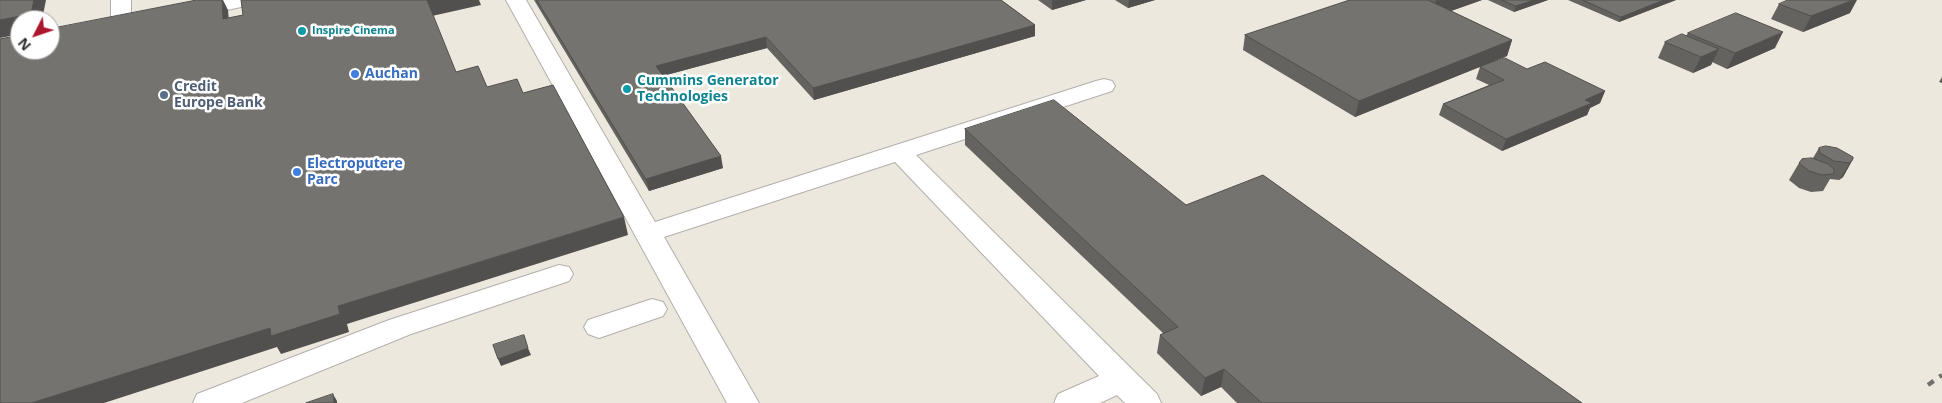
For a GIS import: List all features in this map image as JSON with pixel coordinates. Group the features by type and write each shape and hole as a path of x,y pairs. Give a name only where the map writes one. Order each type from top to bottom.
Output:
{"lane":[{"path":"122,0 122,25"},
{"path":"168,16 248,0"},
{"path":"516,0 744,403"},
{"path":"649,233 1104,86"},
{"path":"898,151 1145,403"},
{"path":"208,403 400,327 559,274"},
{"path":"599,327 652,309"},
{"path":"1070,403 1121,379"}],"shaded area":[{"path":"0,0 1942,0 1942,403 0,403"}],"building":[{"path":"0,0 34,0 32,10 10,10 10,18 0,20"},
{"name":"Electroputere Parc","path":"197,0 222,0 223,19 243,15 241,0 427,0 456,72 478,66 487,87 517,79 523,93 553,85 624,217 338,306 340,314 271,336 270,328 31,403 0,403 0,39 10,37 10,60 60,60 60,27"},
{"name":"Cummins Generator Technologies","path":"537,0 1001,0 1035,25 813,88 766,37 656,66 721,156 646,179"},
{"path":"1350,0 1428,0 1512,40 1359,101 1245,35"},
{"path":"1502,0 1534,0 1516,6"},
{"path":"1583,0 1664,0 1621,17"},
{"path":"1788,0 1853,0 1811,16 1779,4"},
{"path":"1736,13 1783,32 1735,53 1688,33"},
{"path":"1682,34 1719,49 1701,57 1665,42"},
{"path":"1505,58 1527,69 1545,62 1605,91 1585,100 1592,103 1506,139 1443,104 1504,80 1480,67"},
{"path":"1054,100 1186,205 1263,175 1582,403 1262,403 1224,369 1205,378 1160,335 1178,327 965,129"},
{"path":"1826,146 1837,148 1853,157 1853,159 1850,163 1834,161 1820,153 1819,148"},
{"path":"1812,158 1828,164 1834,169 1834,174 1822,175 1809,171 1799,163 1802,159"},
{"path":"524,335 528,348 498,359 493,345"},
{"path":"333,394 334,403 306,403"}],"railway":[{"path":"1928,385 1942,375"}],"place":[{"name":"Inspire Cinema","path":"302,31"},
{"name":"Auchan","path":"355,74"},
{"name":"Cummins Generator Technologies","path":"627,89"},
{"name":"Credit Europe Bank","path":"164,95"},
{"name":"Electroputere Parc","path":"297,172"}]}
